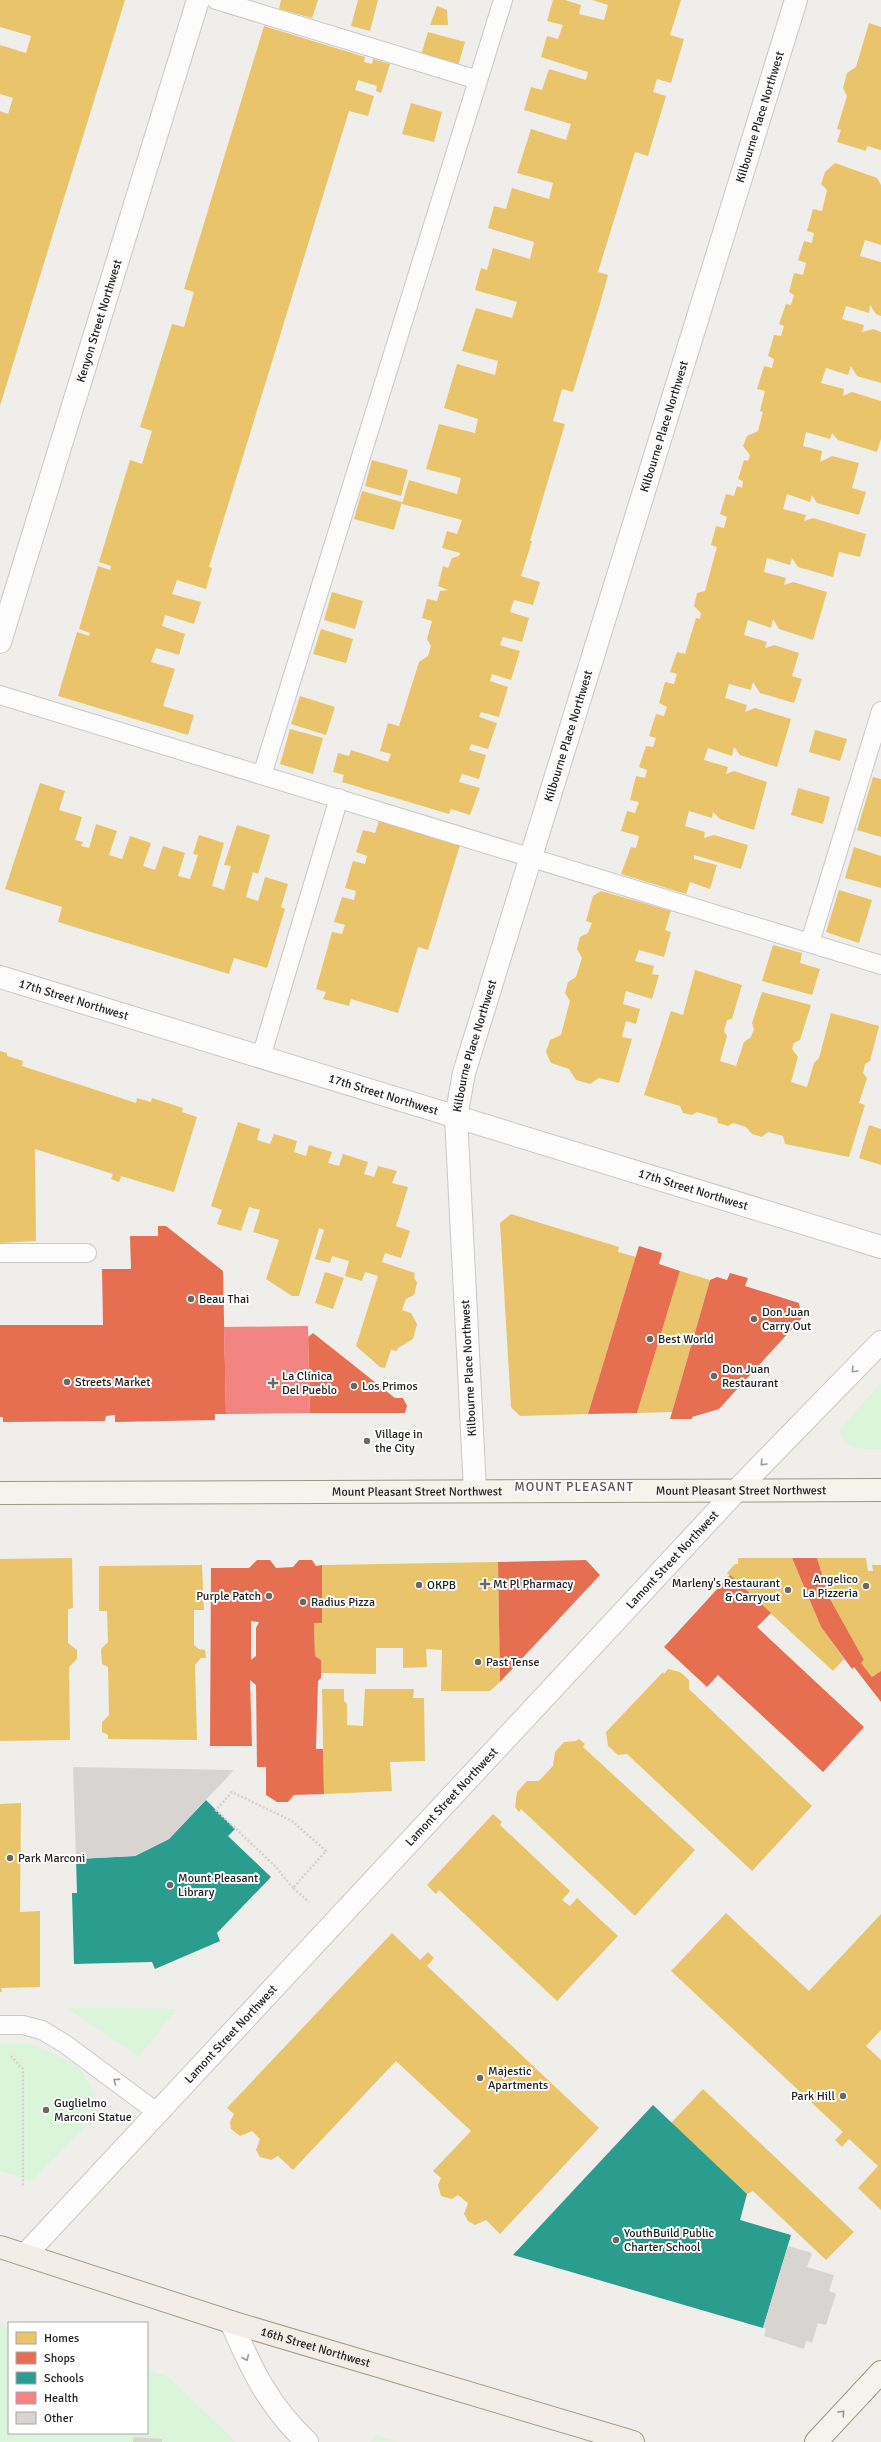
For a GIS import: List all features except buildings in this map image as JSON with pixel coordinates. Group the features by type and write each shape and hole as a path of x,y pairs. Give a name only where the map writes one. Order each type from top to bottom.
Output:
{"main road":[{"name":"16th Street Northwest","path":"0,2247 231,2322 633,2442"}],"street":[{"name":"Kenyon Street Northwest","path":"0,642 198,0"},
{"name":"Kilbourne Place Northwest","path":"475,1490 456,1117 464,1073 796,0"},
{"name":"17th Street Northwest","path":"0,977 881,1247"},
{"name":"Lamont Street Northwest","path":"25,2254 737,1490 881,1342"},
{"name":"Mount Pleasant Street Northwest","path":"0,1493 475,1490 881,1490"},
{"path":"231,2322 251,2370 272,2405 307,2442"},
{"path":"816,2442 881,2372"}],"lane":[{"path":"216,0 478,80"},
{"path":"262,774 504,0"},
{"path":"0,695 531,856 881,965"},
{"path":"810,942 881,711"},
{"path":"261,1057 339,798"},
{"path":"0,1253 87,1253"},
{"path":"0,2025 23,2025 42,2030 65,2044 158,2113"}],"path":[{"path":"293,1888 326,1851 292,1821 232,1792 216,1810 275,1866 293,1888 309,1902"},
{"path":"9,2054 23,2069 23,2187"}],"green space":[{"path":"881,1383 881,1449 854,1448 844,1441 841,1428"},
{"path":"66,2007 176,2009 139,2057"},
{"path":"29,2043 76,2064 94,2092 94,2117 32,2181 0,2171 0,2044"},
{"path":"0,2326 8,2329 8,2434 148,2434 148,2370 167,2376 236,2442 0,2442"},
{"path":"376,2435 398,2442 370,2442"}],"place":[{"name":"Beau Thai","path":"191,1299"},
{"name":"Don Juan Carry Out","path":"754,1319"},
{"name":"Best World","path":"650,1339"},
{"name":"Don Juan Restaurant","path":"714,1376"},
{"name":"Streets Market","path":"67,1382"},
{"name":"La Clínica Del Pueblo","path":"273,1383"},
{"name":"Los Primos","path":"354,1386"},
{"name":"Village in the City","path":"367,1441"},
{"name":"Mt Pl Pharmacy","path":"485,1584"},
{"name":"OKPB","path":"419,1585"},
{"name":"Angelico La Pizzeria","path":"866,1586"},
{"name":"Marleny's Restaurant & Carryout","path":"788,1590"},
{"name":"Purple Patch","path":"269,1596"},
{"name":"Radius Pizza","path":"303,1602"},
{"name":"Past Tense","path":"478,1662"},
{"name":"Park Marconi","path":"10,1858"},
{"name":"Mount Pleasant Library","path":"170,1885"},
{"name":"Majestic Apartments","path":"480,2078"},
{"name":"Park Hill","path":"843,2096"},
{"name":"Guglielmo Marconi Statue","path":"46,2110"},
{"name":"YouthBuild Public Charter School","path":"616,2240"}],"district":[{"name":"MOUNT PLEASANT","path":"574,1487"}]}
